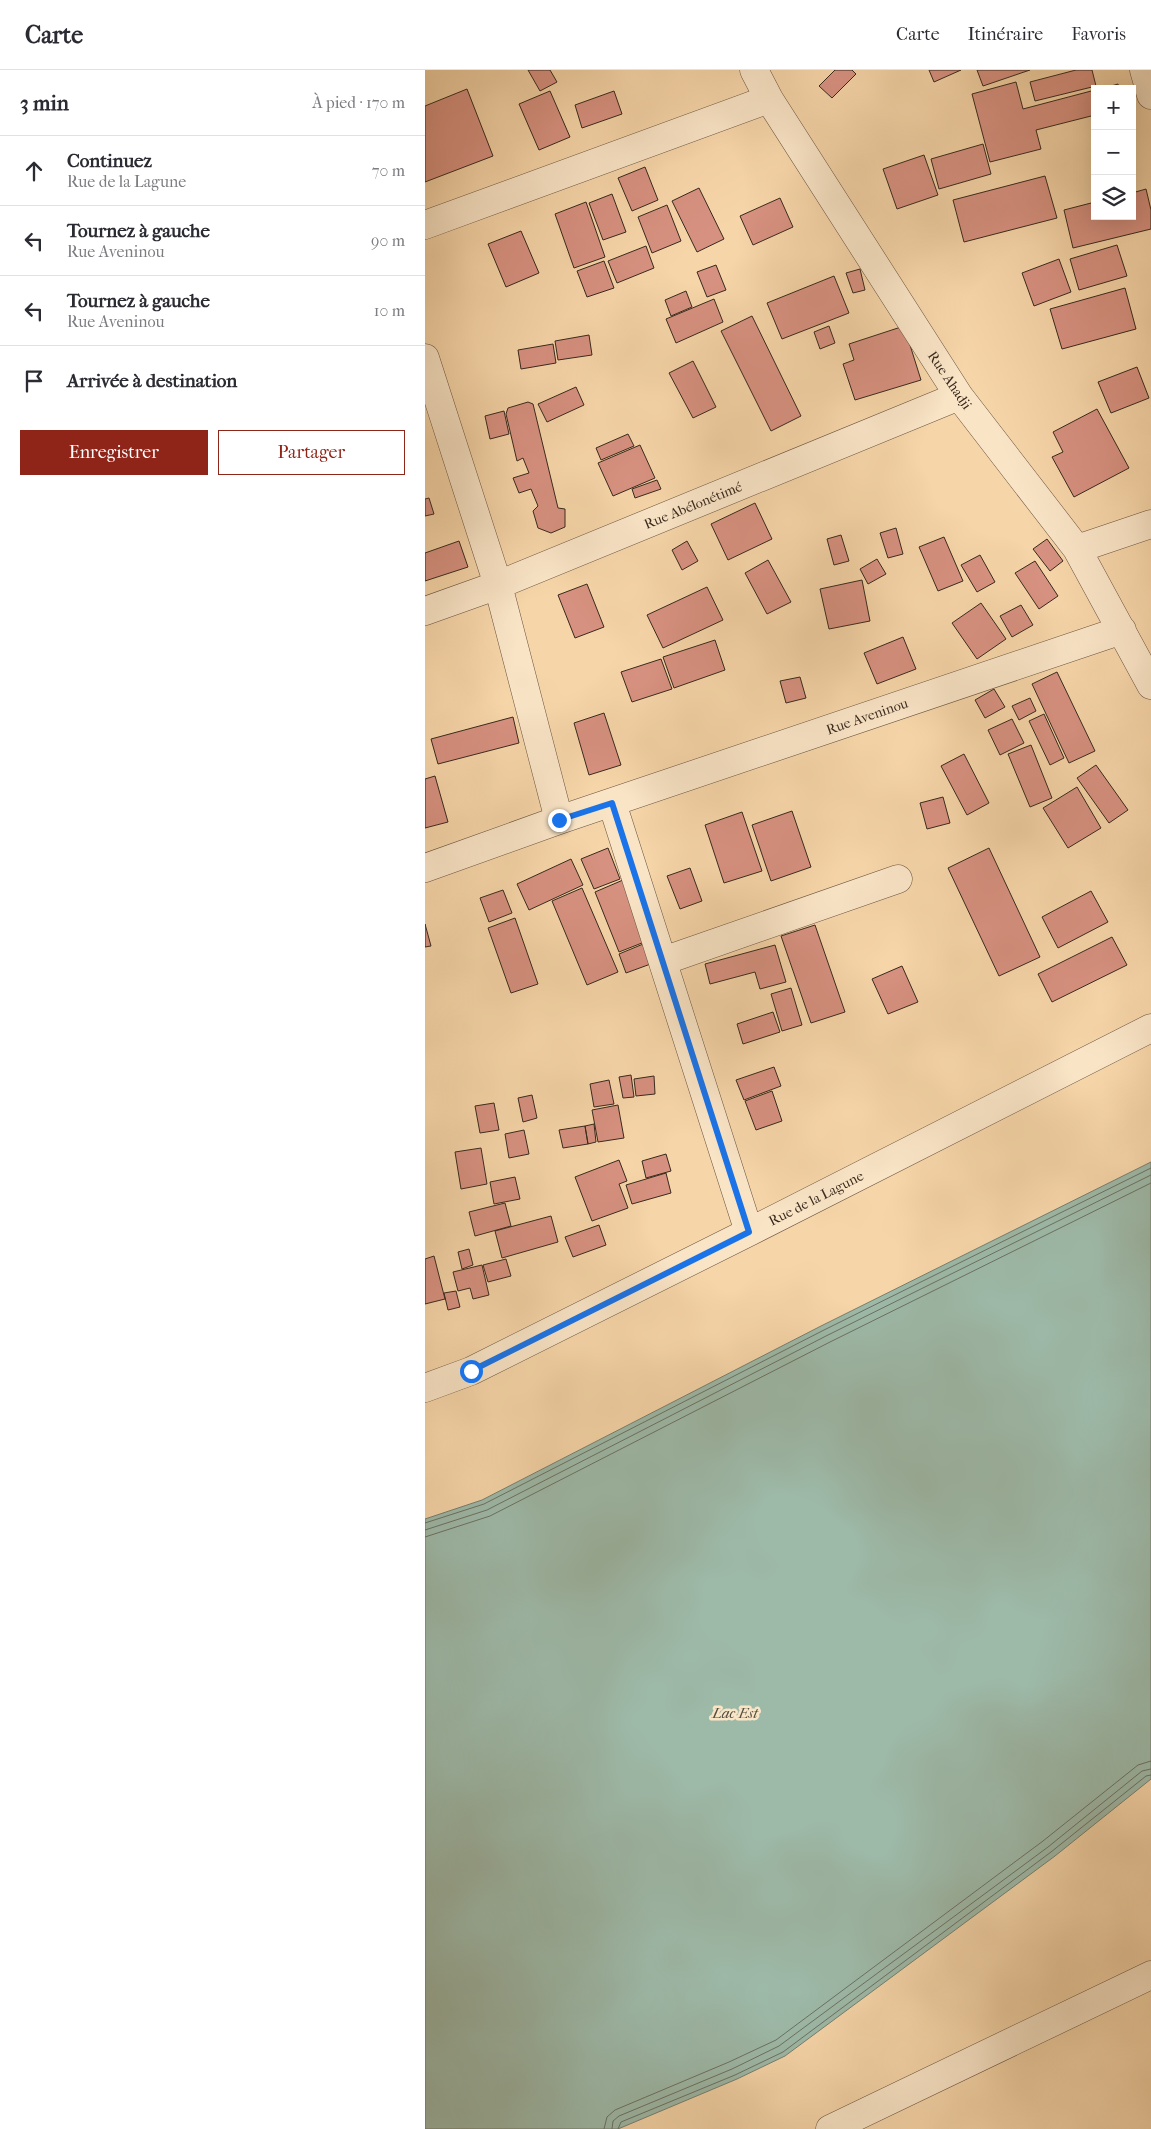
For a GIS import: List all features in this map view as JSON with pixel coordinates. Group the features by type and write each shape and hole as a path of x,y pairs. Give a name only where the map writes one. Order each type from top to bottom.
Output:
{"street":[{"name":"Rue Ahadji","path":"754,70 769,99 959,396 1077,549 1151,684"},
{"path":"1144,70 1151,95"},
{"path":"425,225 769,99"},
{"path":"425,358 498,585 559,820"},
{"name":"Rue Abélonétimé","path":"425,611 498,585 959,396"},
{"path":"1077,549 1151,524"},
{"name":"Rue Aveninou","path":"425,868 559,820 1122,630"},
{"path":"612,803 749,1232"},
{"path":"663,960 898,879"},
{"name":"Rue de la Lagune","path":"425,1388 471,1371 1151,1028"},
{"path":"830,2129 1151,1975"}],"water":[{"name":"Lac Est","path":"1151,1162 1151,1779 1055,1856 785,2056 737,2079 618,2129 425,2129 425,1519 482,1500 821,1326"}],"building":[{"path":"528,70 550,70 557,82 540,91"},
{"path":"835,70 852,70 856,74 832,98 819,86"},
{"path":"929,70 961,70 934,82"},
{"path":"977,70 1030,70 983,86"},
{"path":"1076,70 1092,70 1096,85 1035,101 1030,82"},
{"path":"1016,82 1023,109 1091,91 1091,116 1036,130 1041,149 990,162 972,94"},
{"path":"467,89 493,156 425,182 425,106"},
{"path":"550,91 570,137 539,150 519,104"},
{"path":"614,91 622,114 582,128 575,105"},
{"path":"983,144 991,174 939,189 931,159"},
{"path":"924,155 938,195 897,209 883,169"},
{"path":"645,167 658,200 632,211 618,178"},
{"path":"1045,176 1057,218 964,242 953,200"},
{"path":"699,188 724,239 697,252 672,201"},
{"path":"1146,189 1151,210 1151,229 1073,248 1064,210 1091,203 1091,220 1136,220 1136,192"},
{"path":"612,194 626,232 603,240 589,203"},
{"path":"780,198 793,227 753,245 740,216"},
{"path":"586,202 605,257 574,268 555,214"},
{"path":"667,205 681,241 652,253 638,217"},
{"path":"521,231 539,273 506,287 488,244"},
{"path":"1117,245 1127,276 1079,290 1070,259"},
{"path":"646,246 654,268 617,283 608,261"},
{"path":"1059,259 1071,292 1034,306 1022,273"},
{"path":"604,261 614,288 587,297 577,271"},
{"path":"716,265 726,290 707,297 697,272"},
{"path":"860,269 865,290 853,293 846,273"},
{"path":"834,276 849,313 782,339 767,303"},
{"path":"1125,288 1136,329 1062,349 1050,309"},
{"path":"686,291 692,307 671,316 665,300"},
{"path":"714,299 723,322 676,343 666,319"},
{"path":"752,316 801,416 771,431 721,331"},
{"path":"829,326 835,343 820,349 814,332"},
{"path":"904,326 921,380 855,400 843,364 854,360 849,344"},
{"path":"589,335 592,355 558,360 555,341"},
{"path":"553,344 556,363 521,369 518,350"},
{"path":"693,361 716,407 693,418 669,373"},
{"path":"1137,367 1149,398 1111,413 1098,382"},
{"path":"576,387 584,405 547,422 538,404"},
{"path":"528,402 533,404 558,508 565,509 565,527 551,533 538,528 533,511 538,506 531,489 519,493 513,478 529,473 523,458 517,461 506,414 508,408"},
{"path":"1097,409 1129,468 1074,497 1052,457 1063,452 1053,432"},
{"path":"504,411 509,434 490,439 485,416"},
{"path":"628,434 634,446 601,460 596,448"},
{"path":"640,445 655,478 613,496 598,463"},
{"path":"657,480 661,489 635,498 632,489"},
{"path":"429,498 434,514 425,516 425,499"},
{"path":"755,503 772,539 728,560 711,524"},
{"path":"896,528 903,554 888,558 880,533"},
{"path":"841,535 849,561 834,565 827,539"},
{"path":"944,537 963,581 938,591 919,547"},
{"path":"1047,539 1063,561 1050,571 1033,549"},
{"path":"459,541 468,567 425,581 425,553"},
{"path":"687,541 698,561 682,570 672,550"},
{"path":"980,555 995,582 977,592 961,565"},
{"path":"877,559 886,574 868,584 860,569"},
{"path":"768,560 791,602 767,614 745,573"},
{"path":"1035,561 1058,596 1039,609 1015,573"},
{"path":"862,580 870,621 829,629 820,589"},
{"path":"587,584 604,627 575,638 558,595"},
{"path":"707,587 723,620 663,648 647,615"},
{"path":"981,603 1006,639 977,659 952,623"},
{"path":"1021,605 1033,625 1012,637 1000,616"},
{"path":"903,637 916,669 877,684 864,653"},
{"path":"715,640 725,670 674,688 663,657"},
{"path":"661,659 672,689 632,702 621,672"},
{"path":"1057,672 1095,751 1069,763 1032,684"},
{"path":"800,677 806,698 786,703 780,681"},
{"path":"994,689 1005,707 985,718 975,700"},
{"path":"1030,698 1036,711 1019,720 1012,706"},
{"path":"604,713 621,765 589,775 574,723"},
{"path":"1044,714 1064,758 1050,765 1029,721"},
{"path":"513,717 519,743 438,764 431,739"},
{"path":"1012,719 1024,743 1000,755 988,730"},
{"path":"1031,745 1052,798 1030,807 1008,754"},
{"path":"964,754 989,803 967,815 941,766"},
{"path":"1096,765 1128,810 1109,823 1077,778"},
{"path":"435,776 448,822 425,828 425,779"},
{"path":"1077,787 1101,828 1068,848 1043,808"},
{"path":"943,797 950,823 927,829 920,803"},
{"path":"792,811 811,867 771,881 752,825"},
{"path":"742,812 762,871 724,883 705,825"},
{"path":"608,848 620,879 594,889 581,859"},
{"path":"989,848 1040,957 999,976 948,868"},
{"path":"571,859 583,885 529,910 517,884"},
{"path":"690,868 702,901 680,909 667,876"},
{"path":"623,880 647,941 619,952 595,892"},
{"path":"582,888 618,972 587,985 552,901"},
{"path":"503,890 512,913 489,922 480,898"},
{"path":"1091,891 1108,922 1058,948 1042,917"},
{"path":"515,918 538,984 511,993 488,928"},
{"path":"425,924 431,946 425,947"},
{"path":"815,925 845,1012 811,1023 781,936"},
{"path":"1112,937 1127,965 1052,1002 1038,974"},
{"path":"648,942 656,962 626,973 619,954"},
{"path":"775,945 786,982 760,989 755,972 710,984 705,964"},
{"path":"902,966 918,1002 888,1014 872,979"},
{"path":"791,988 802,1025 782,1031 771,994"},
{"path":"773,1012 780,1032 743,1044 737,1024"},
{"path":"774,1067 781,1086 744,1100 736,1080"},
{"path":"631,1075 634,1097 623,1098 619,1077"},
{"path":"654,1076 655,1094 636,1096 634,1079"},
{"path":"609,1080 614,1104 594,1107 590,1084"},
{"path":"772,1091 782,1121 756,1130 745,1101"},
{"path":"532,1095 537,1118 523,1122 518,1098"},
{"path":"494,1103 499,1130 480,1133 475,1106"},
{"path":"618,1105 624,1138 598,1142 592,1110"},
{"path":"594,1124 596,1142 588,1144 585,1126"},
{"path":"585,1126 588,1144 563,1148 559,1130"},
{"path":"524,1130 529,1154 509,1158 505,1134"},
{"path":"481,1148 487,1184 461,1189 455,1152"},
{"path":"666,1154 671,1171 646,1178 642,1161"},
{"path":"619,1160 627,1181 619,1184 628,1208 592,1221 575,1177"},
{"path":"666,1173 671,1193 632,1204 626,1185"},
{"path":"515,1177 520,1199 494,1204 490,1182"},
{"path":"505,1203 511,1226 475,1236 469,1212"},
{"path":"551,1216 558,1242 502,1258 495,1231"},
{"path":"599,1225 606,1245 573,1257 565,1237"},
{"path":"469,1249 473,1265 462,1269 458,1252"},
{"path":"434,1256 445,1299 425,1304 425,1259"},
{"path":"506,1259 511,1276 488,1282 483,1265"},
{"path":"482,1265 489,1295 473,1299 470,1288 458,1291 453,1272"},
{"path":"456,1291 460,1307 448,1310 444,1293"}],"route":[{"path":"471,1371 749,1232 612,803 559,820"}]}
